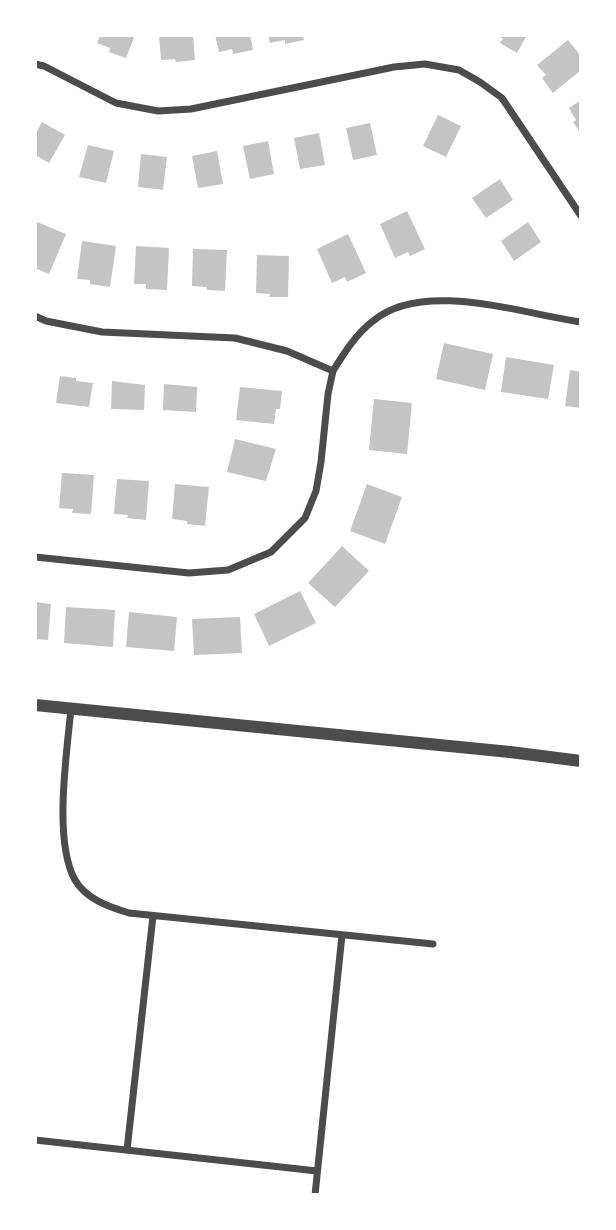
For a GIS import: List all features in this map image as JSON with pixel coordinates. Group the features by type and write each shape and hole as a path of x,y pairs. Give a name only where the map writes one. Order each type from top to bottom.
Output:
{"street":[{"path":"35,64 44,66 116,103 158,111 191,109 394,67 425,64 458,70 502,98 581,216"},
{"path":"35,557 189,573 228,570 271,552 305,518 316,491 333,371 345,352 374,319 394,308 440,299 581,322"},
{"path":"35,316 46,321 102,332 235,338 286,351 333,371"},
{"path":"35,705 581,761"},
{"path":"71,708 63,836 75,881 89,895 107,906 129,913 433,944"},
{"path":"127,1150 153,916"},
{"path":"315,1195 342,935"},
{"path":"35,1140 317,1171"}],"building":[{"path":"100,35 135,35 126,58 109,52 110,48 97,43"},
{"path":"159,35 193,35 195,60 161,60"},
{"path":"215,35 250,35 253,50 233,54 232,49 219,52"},
{"path":"268,35 303,35 304,40 285,44 285,40 270,43"},
{"path":"497,35 527,35 517,53 500,43 503,39"},
{"path":"568,40 581,56 581,70 553,93 542,78 546,75 537,65"},
{"path":"581,100 581,134 573,122 576,120 569,108"},
{"path":"438,115 461,126 446,157 423,146"},
{"path":"42,122 65,135 49,163 35,155 35,135"},
{"path":"370,123 377,155 353,160 346,128"},
{"path":"319,133 325,165 300,169 294,138"},
{"path":"268,141 274,174 250,179 243,146"},
{"path":"88,145 114,151 106,183 79,177"},
{"path":"217,151 223,184 198,188 192,156"},
{"path":"141,154 167,157 163,190 138,187"},
{"path":"500,179 513,200 486,218 472,198"},
{"path":"407,211 425,249 410,256 408,252 395,258 380,224"},
{"path":"35,221 66,234 49,274 35,268"},
{"path":"528,222 541,242 514,261 501,241"},
{"path":"348,234 366,273 347,282 345,277 332,283 317,249"},
{"path":"82,241 116,246 110,287 77,279"},
{"path":"136,246 169,248 167,290 146,289 146,284 134,284"},
{"path":"193,249 227,250 225,291 192,286"},
{"path":"257,255 289,256 288,297 269,297 270,294 256,293"},
{"path":"444,343 493,354 485,390 436,379"},
{"path":"506,357 554,365 548,399 501,392"},
{"path":"570,370 581,372 581,408 565,406"},
{"path":"60,376 93,383 89,407 56,403"},
{"path":"112,381 145,385 144,410 111,409"},
{"path":"164,384 197,387 196,412 163,410"},
{"path":"240,387 282,391 280,409 276,409 274,424 236,420"},
{"path":"374,399 412,403 407,454 369,450"},
{"path":"235,439 276,449 266,481 227,472"},
{"path":"62,473 94,475 91,514 72,513 73,509 59,508"},
{"path":"117,479 149,481 146,520 114,514"},
{"path":"175,484 209,487 205,526 172,519"},
{"path":"367,484 402,497 385,544 350,531"},
{"path":"342,546 369,571 335,607 308,583"},
{"path":"300,591 316,623 269,646 254,614"},
{"path":"35,602 51,604 48,640 35,639"},
{"path":"66,607 115,610 113,647 64,643"},
{"path":"129,612 177,617 174,651 126,647"},
{"path":"240,617 242,653 194,655 192,619"}]}
